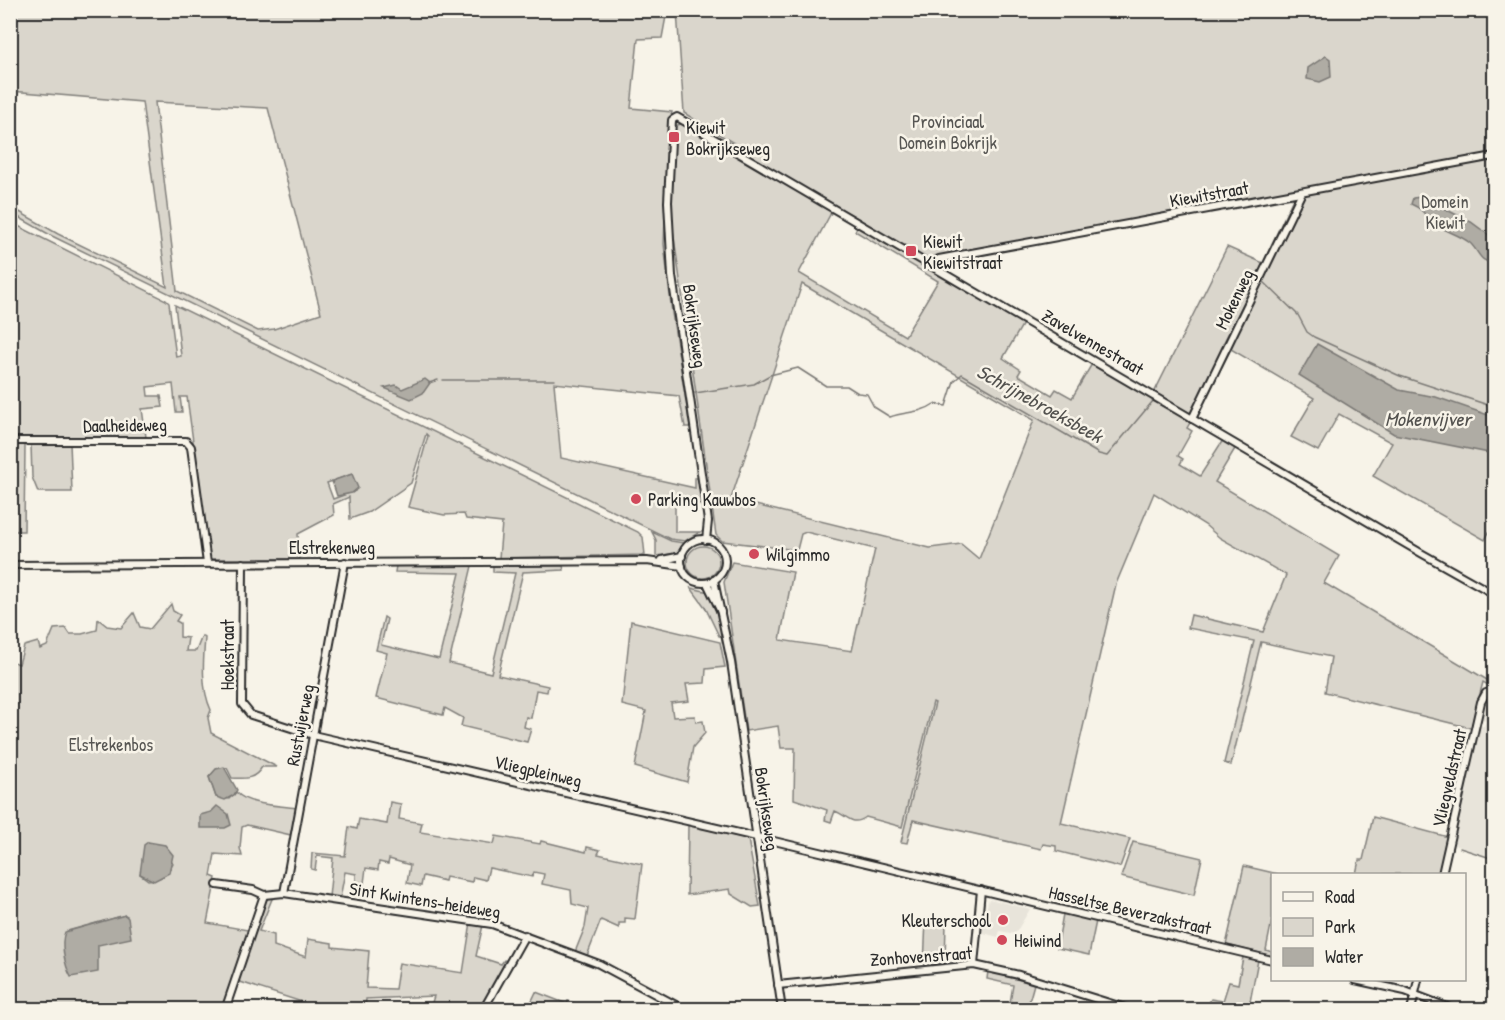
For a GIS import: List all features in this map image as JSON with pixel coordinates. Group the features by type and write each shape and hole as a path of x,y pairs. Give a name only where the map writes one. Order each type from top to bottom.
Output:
{"street":[{"name":"Zavelvennestraat","path":"677,117 1494,594"},
{"name":"Bokrijkseweg","path":"677,117 672,120 668,202 672,276 708,521 706,540"},
{"name":"Kiewitstraat","path":"929,264 939,259 1494,156"},
{"name":"Mokenweg","path":"1192,418 1302,192"},
{"name":"Daalheideweg","path":"10,441 186,441 191,447 207,563"},
{"path":"706,540 717,545 724,554 722,572 707,583 693,581 682,566 682,556 691,543 706,540"},
{"name":"Elstrekenweg","path":"10,565 655,561 682,556"},
{"name":"Elstrekenweg","path":"655,561 682,566"},
{"name":"Rustwijerweg","path":"284,892 345,562"},
{"name":"Hoekstraat","path":"243,563 242,705 251,716 313,735"},
{"name":"Bokrijkseweg","path":"714,580 722,613 782,1010"},
{"name":"Bokrijkseweg","path":"707,583 722,613"},
{"name":"Vliegveldstraat","path":"1442,873 1481,702 1492,691"},
{"name":"Vliegpleinweg","path":"313,735 756,837"},
{"name":"Hasseltse Beverzakstraat","path":"756,837 1271,960"},
{"name":"Sint Kwintens-heideweg","path":"217,885 253,890 264,895 284,892 468,919 525,935 599,964 685,1010"},
{"path":"974,965 981,890"},
{"path":"225,1010 264,895"},
{"path":"483,1010 525,935"},
{"name":"Zonhovenstraat","path":"778,985 974,965 1019,975 1132,1010"},
{"path":"1359,981 1415,995 1455,1010"},
{"path":"1411,1010 1418,981"}],"shaded area":[{"path":"1494,697 1494,858 1452,844 1479,727 1484,726 1486,721 1482,719 1487,702"},
{"name":"Kleuterschool","path":"989,899 1030,909 1015,934 1000,931 998,937 980,932"}],"green space":[{"path":"10,11 667,11 662,38 638,39 631,108 672,112 669,124 664,244 690,427 685,427 679,396 554,383 561,458 695,488 695,478 699,478 703,505 675,500 675,532 700,532 685,541 670,539 52,236 11,213 11,207 58,234 167,287 142,102 11,91","holes":["155,102 268,108 321,313 274,329 258,331 177,291"]},
{"path":"677,11 1494,11 1494,522 1485,540 1373,476 1392,443 1339,414 1318,451 1291,437 1314,398 1231,349 1195,417 1154,393 1227,247 1263,263 1296,192 1242,202 1241,198 927,260 886,236 1024,322 1003,358 1021,370 1018,375 1052,395 1056,389 1072,398 1093,362 1191,421 1187,428 1192,431 1178,456 1183,459 1180,464 1200,476 1223,440 1236,447 1215,482 1339,556 1324,583 1494,684 1494,688 1483,682 1471,728 1325,692 1331,657 1261,642 1231,765 1224,763 1254,641 1188,628 1191,615 1263,632 1286,575 1220,538 1205,525 1154,493 1116,584 1061,823 1130,839 1120,867 1056,851 1056,846 1043,844 1041,849 913,820 907,843 901,842 935,703 933,702 902,827 866,817 853,821 835,811 831,822 825,820 827,810 794,799 795,748 781,748 778,726 746,731 724,582 732,562 793,572 780,640 852,651 875,549 806,532 801,534 797,550 722,541 716,535 671,216 675,126 683,123 832,211 799,273 905,336 938,281 855,231 861,220 746,154 747,151 684,113","holes":["1257,276 1263,279 1230,349 1223,344","802,284 1034,420 979,559 961,544 930,548 731,499"]},
{"path":"10,222 166,300 169,303 176,357 181,356 175,305 638,532 643,537 645,555 499,558 502,523 466,519 464,514 444,515 408,507 428,436 426,434 411,483 369,512 350,519 349,497 333,504 334,515 298,534 299,559 209,559 187,397 180,397 182,412 176,412 173,384 147,387 148,396 161,396 163,407 142,409 146,437 11,439","holes":["350,475 355,491 333,499 327,483"]},
{"path":"10,443 25,446 24,531 11,531"},
{"path":"70,443 72,492 38,492 32,477 31,444"},
{"path":"652,532 671,541 684,543 677,553 656,556 656,540"},
{"path":"703,546 714,551 719,562 714,573 703,578 692,573 687,562 692,551"},
{"path":"396,566 472,566 449,663 491,673 515,573 493,572 493,566 563,566 564,570 523,572 498,675 548,686 547,692 536,690 531,718 526,717 524,727 531,729 527,742 461,726 463,718 445,708 443,715 376,698 387,653 376,650 384,617 387,619 381,645 439,659 460,573 395,572"},
{"path":"691,588 709,592 720,616 723,636 719,636 705,607"},
{"name":"Elstrekenbos","path":"171,604 173,611 180,615 176,621 180,623 180,637 188,638 186,651 196,651 202,636 205,638 204,675 211,710 208,718 211,733 277,767 262,767 253,776 242,778 232,778 227,768 217,769 209,777 216,797 229,799 236,792 248,800 296,808 291,835 247,825 242,827 240,848 242,856 215,854 211,876 216,878 207,923 248,930 222,1009 11,1010 11,661 19,664 24,646 38,642 40,649 47,646 54,629 66,628 70,634 82,634 97,630 98,619 107,626 121,628 134,613 140,627 150,629","holes":["148,842 173,863 169,871 157,879 148,880 140,874","127,916 97,946 65,955 67,931"]},
{"path":"631,621 720,642 725,667 706,669 705,683 686,684 689,701 671,703 673,717 695,716 696,722 703,721 705,733 693,747 687,782 635,767 646,711 622,705"},
{"path":"390,802 401,804 399,819 422,823 420,832 494,844 496,836 540,844 541,841 586,852 587,847 600,850 598,854 642,864 635,919 625,918 625,923 619,923 619,928 601,920 587,956 575,952 585,927 588,908 572,904 571,890 542,884 544,874 534,872 532,877 489,868 486,880 473,877 472,882 446,877 445,881 423,876 421,886 407,883 410,865 389,859 388,864 379,862 378,870 366,868 364,883 356,882 356,874 345,872 340,898 329,897 333,858 317,856 315,870 311,869 312,853 345,856 349,827 357,829 359,819 387,824"},
{"path":"1373,817 1448,837 1439,873 1356,873 1359,860 1363,860"},
{"path":"688,825 748,839 760,906 752,907 731,894 730,889 687,895"},
{"path":"1133,842 1202,858 1194,895 1121,877"},
{"path":"1244,866 1274,873 1271,873 1271,925 1266,950 1271,952 1271,956 1226,945"},
{"path":"277,895 272,899 259,931 274,935 274,946 306,957 308,939 332,943 332,947 369,951 366,988 395,989 399,963 463,973 471,922 483,925 476,956 501,964 504,960 508,961 481,1009 430,1009 434,996 366,999 365,1009 301,1009 302,1002 237,981 266,898"},
{"path":"1063,914 1096,921 1089,955 1057,948"},
{"path":"926,919 946,922 945,963 924,966"},
{"path":"1243,957 1258,960 1249,1007 1257,1009 1205,1010 1211,999 1223,1001 1229,982 1238,984"},
{"path":"988,971 1034,984 1027,1009 1009,1009 1013,985 987,979"},
{"path":"536,992 567,1004 568,1001 592,1009 528,1009"}],"water":[{"path":"1326,56 1330,59 1331,77 1320,82 1307,79 1308,68"},
{"path":"1421,197 1471,222 1494,239 1494,262 1483,259 1470,243 1436,225 1422,210 1411,204 1413,198"},
{"name":"Mokenvijver","path":"1317,344 1399,390 1436,397 1494,417 1494,454 1394,434 1299,375"},
{"path":"425,379 430,383 423,393 411,399 384,388 396,385 402,389"},
{"path":"352,474 358,488 352,493 337,496 332,481"},
{"path":"224,767 237,790 234,795 225,800 216,797 209,777 216,769"},
{"path":"217,806 228,814 231,825 225,828 200,828 200,815 211,812"},
{"path":"148,842 165,845 173,855 169,873 154,881 140,874 144,845"},
{"path":"125,915 128,918 131,938 98,945 98,972 71,977 64,955 65,932"}],"waterway":[{"name":"Schrijnebroeksbeek","path":"1262,280 1298,315 1307,332 1314,337 1400,376 1494,407"},
{"name":"Schrijnebroeksbeek","path":"695,393 754,384 770,375 798,368 826,386 847,386 858,393 867,394 874,407 890,417 934,404 946,406 954,381 962,374 1099,454 1107,456 1153,401 1172,411"},
{"path":"429,383 438,380"},
{"path":"443,380 555,380"},
{"path":"1481,716 1485,700 1494,695"},
{"path":"1460,848 1494,859"}],"place":[{"name":"Kiewit Bokrijkseweg","path":"674,137"},
{"name":"Kiewit Kiewitstraat","path":"911,251"},
{"name":"Parking Kauwbos","path":"636,499"},
{"name":"Wilgimmo","path":"754,554"},
{"name":"Kleuterschool","path":"1003,920"},
{"name":"Heiwind","path":"1002,940"}],"park label":[{"name":"Provinciaal Domein Bokrijk","path":"948,131"},
{"name":"Domein Kiewit","path":"1445,211"}]}
